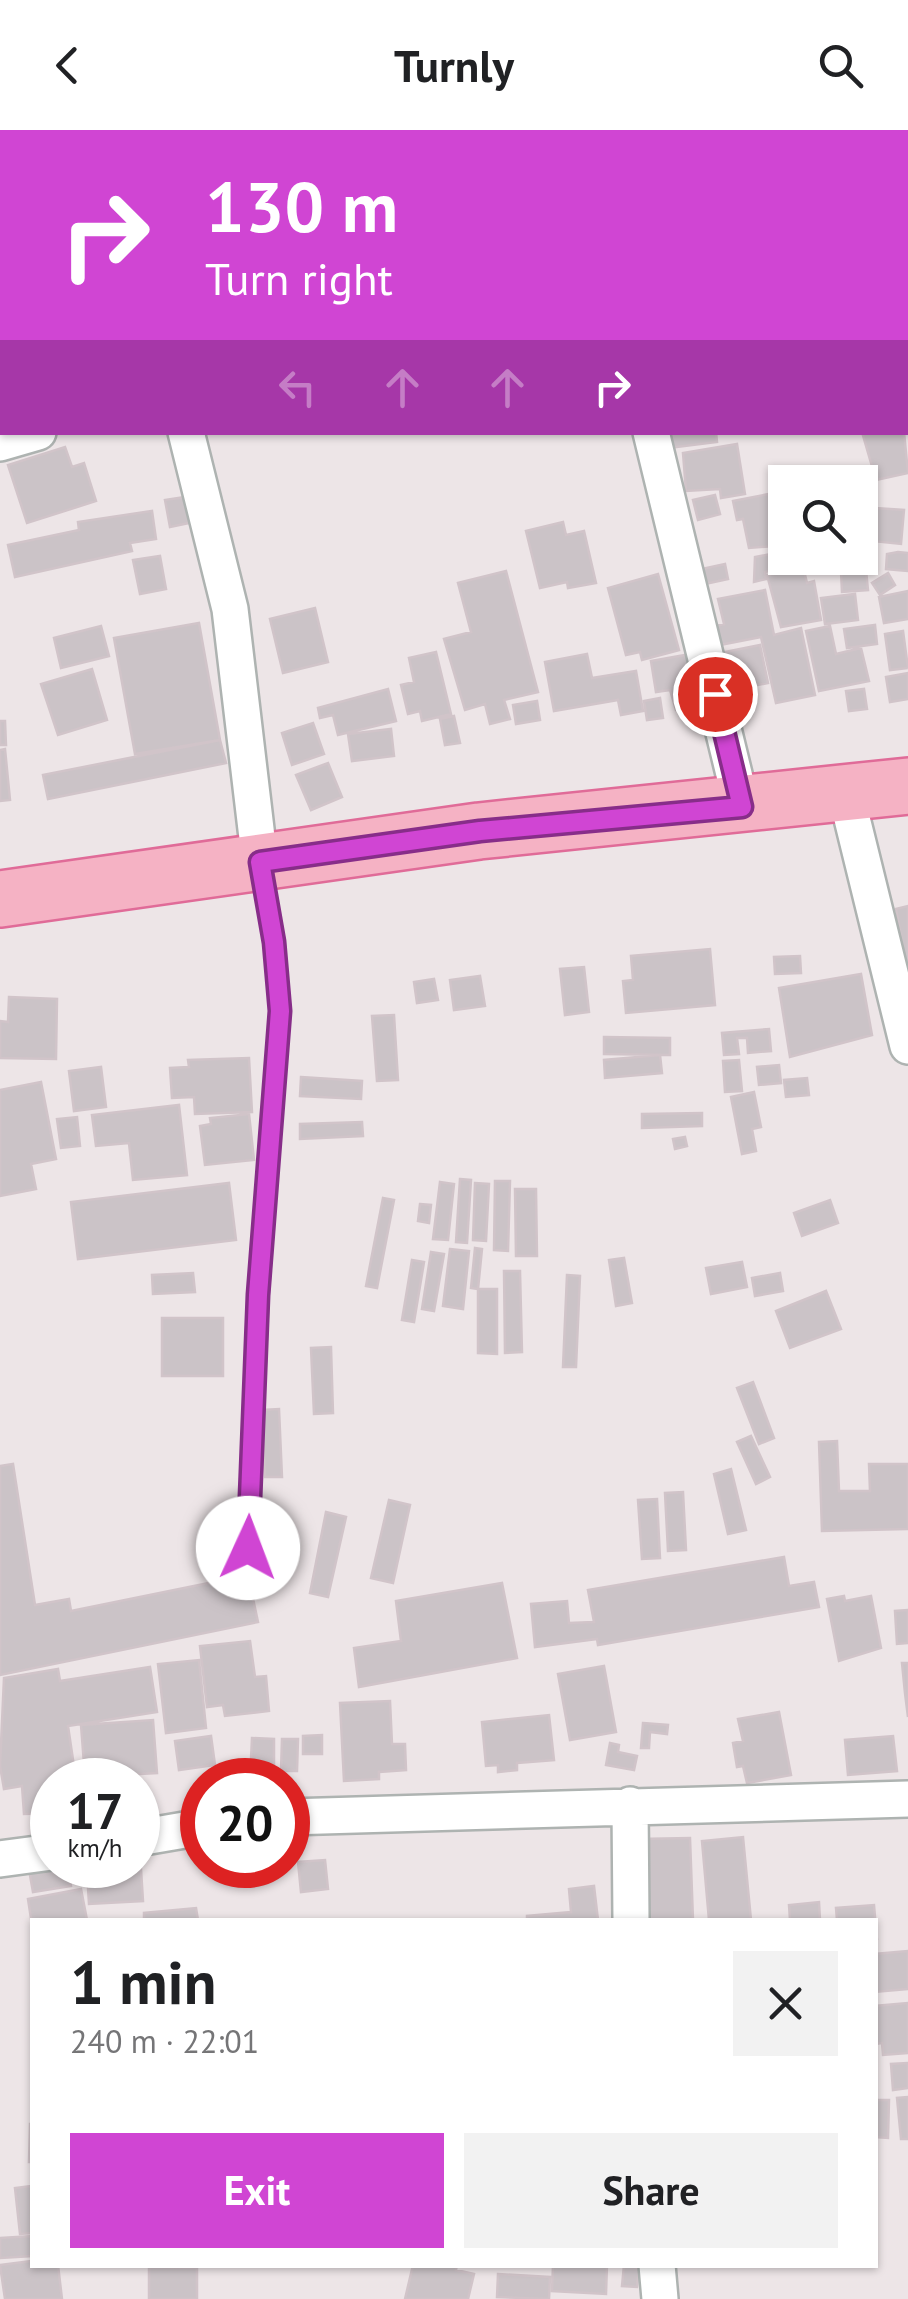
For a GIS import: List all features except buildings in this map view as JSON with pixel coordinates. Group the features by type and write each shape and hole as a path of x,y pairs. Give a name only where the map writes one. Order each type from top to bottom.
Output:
{"main road":[{"path":"0,899 480,831 742,807 908,786"}],"street":[{"path":"0,443 28,435"},
{"path":"187,435 230,609 260,862"},
{"path":"652,435 742,807"},
{"path":"846,794 908,1046"},
{"path":"310,1815 908,1799"},
{"path":"630,1805 631,1918"},
{"path":"0,1860 30,1855"},
{"path":"657,2268 660,2299"}],"lane":[{"path":"248,1548 258,1295 280,1011 274,942 260,862"}],"route":[{"path":"248,1548 258,1295 280,1011 274,942 260,862 480,831 742,807 715,694"}]}
